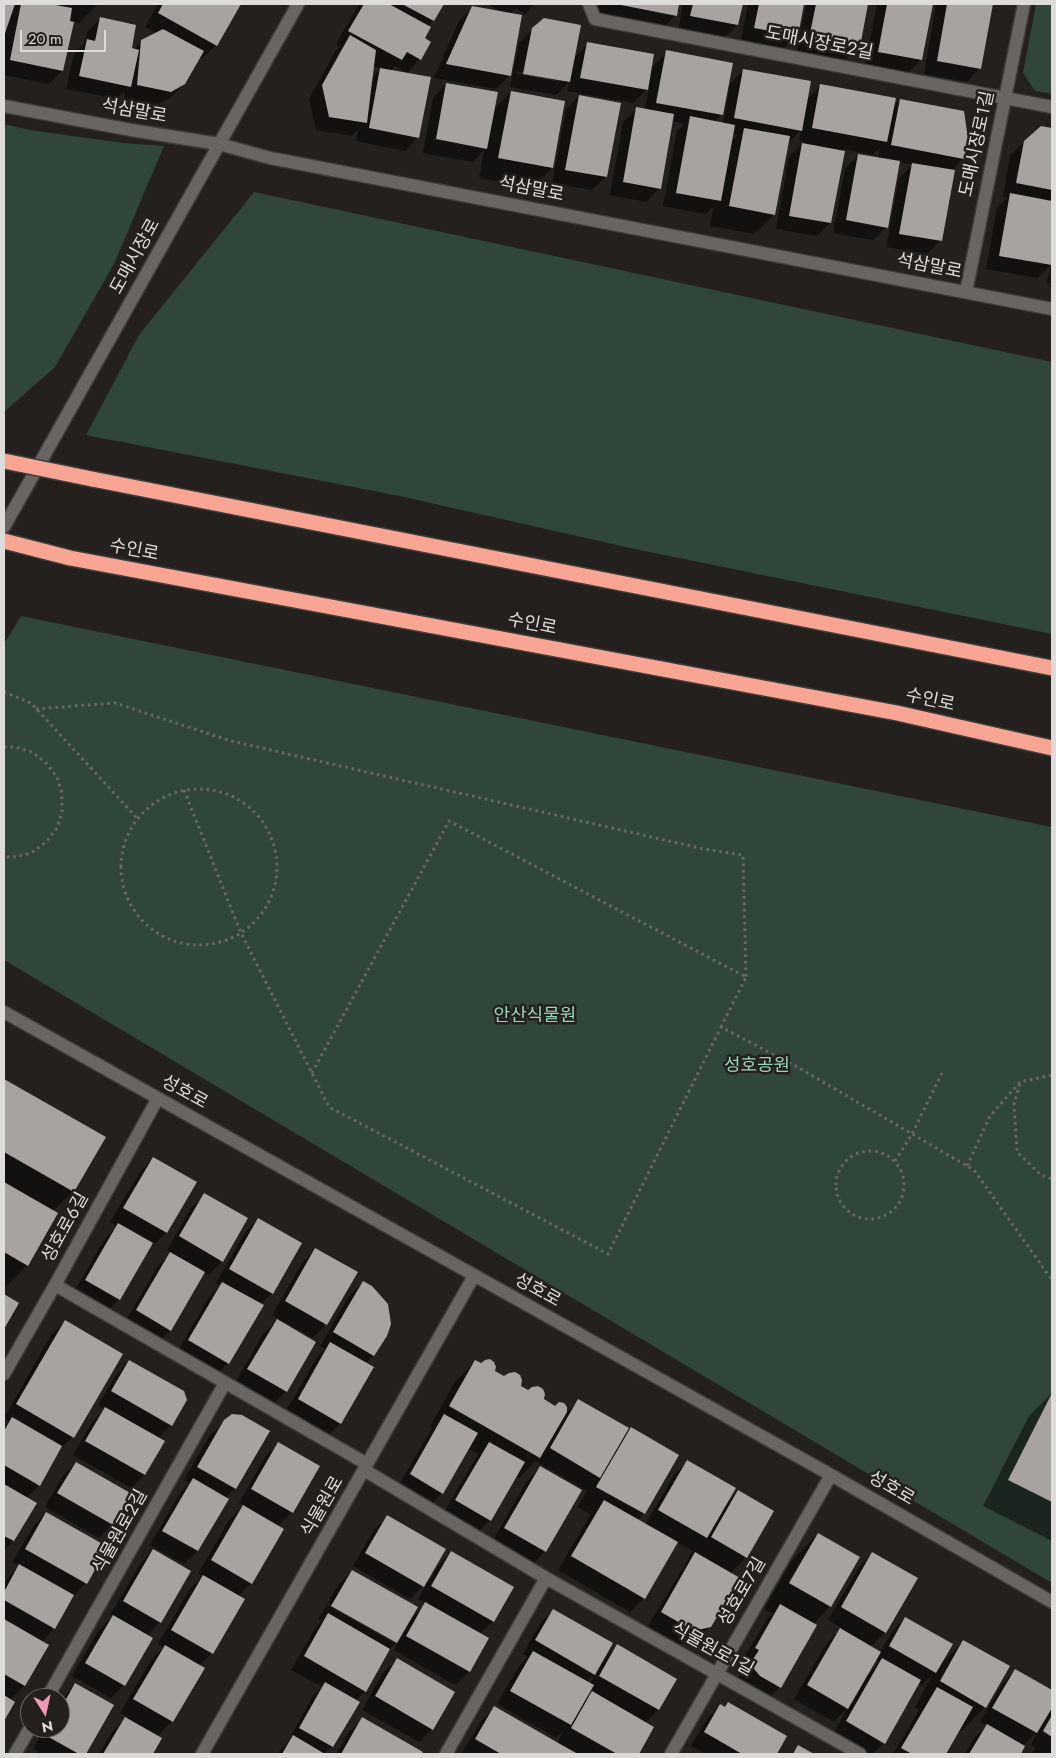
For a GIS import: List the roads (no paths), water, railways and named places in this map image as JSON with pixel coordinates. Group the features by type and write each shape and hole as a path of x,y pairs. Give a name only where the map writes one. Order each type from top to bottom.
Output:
{"highway":[{"path":"4,461 1052,668"},
{"name":"수인로","path":"4,541 70,558 897,713 1052,748"}],"street":[{"name":"도매시장로","path":"4,527 298,4"},
{"name":"도매시장로2길","path":"589,4 595,19 1052,108"},
{"name":"도매시장로1길","path":"966,292 1024,4"},
{"name":"석삼말로","path":"4,106 131,130 219,144 270,158 1052,309"},
{"name":"성호로","path":"4,1012 831,1474 1052,1602"},
{"name":"성호로6길","path":"4,1374 158,1098"},
{"name":"식물원로","path":"202,1754 474,1276"},
{"path":"54,1285 225,1383 366,1467"},
{"name":"식물원로2길","path":"53,1688 225,1383"},
{"name":"식물원로1길","path":"366,1467 546,1578 860,1754"},
{"name":"성호로7길","path":"671,1754 831,1474"},
{"path":"446,1754 546,1578"},
{"path":"15,1754 24,1738"}],"park label":[{"name":"안산식물원","path":"535,1017"},
{"name":"성호공원","path":"757,1067"}]}
